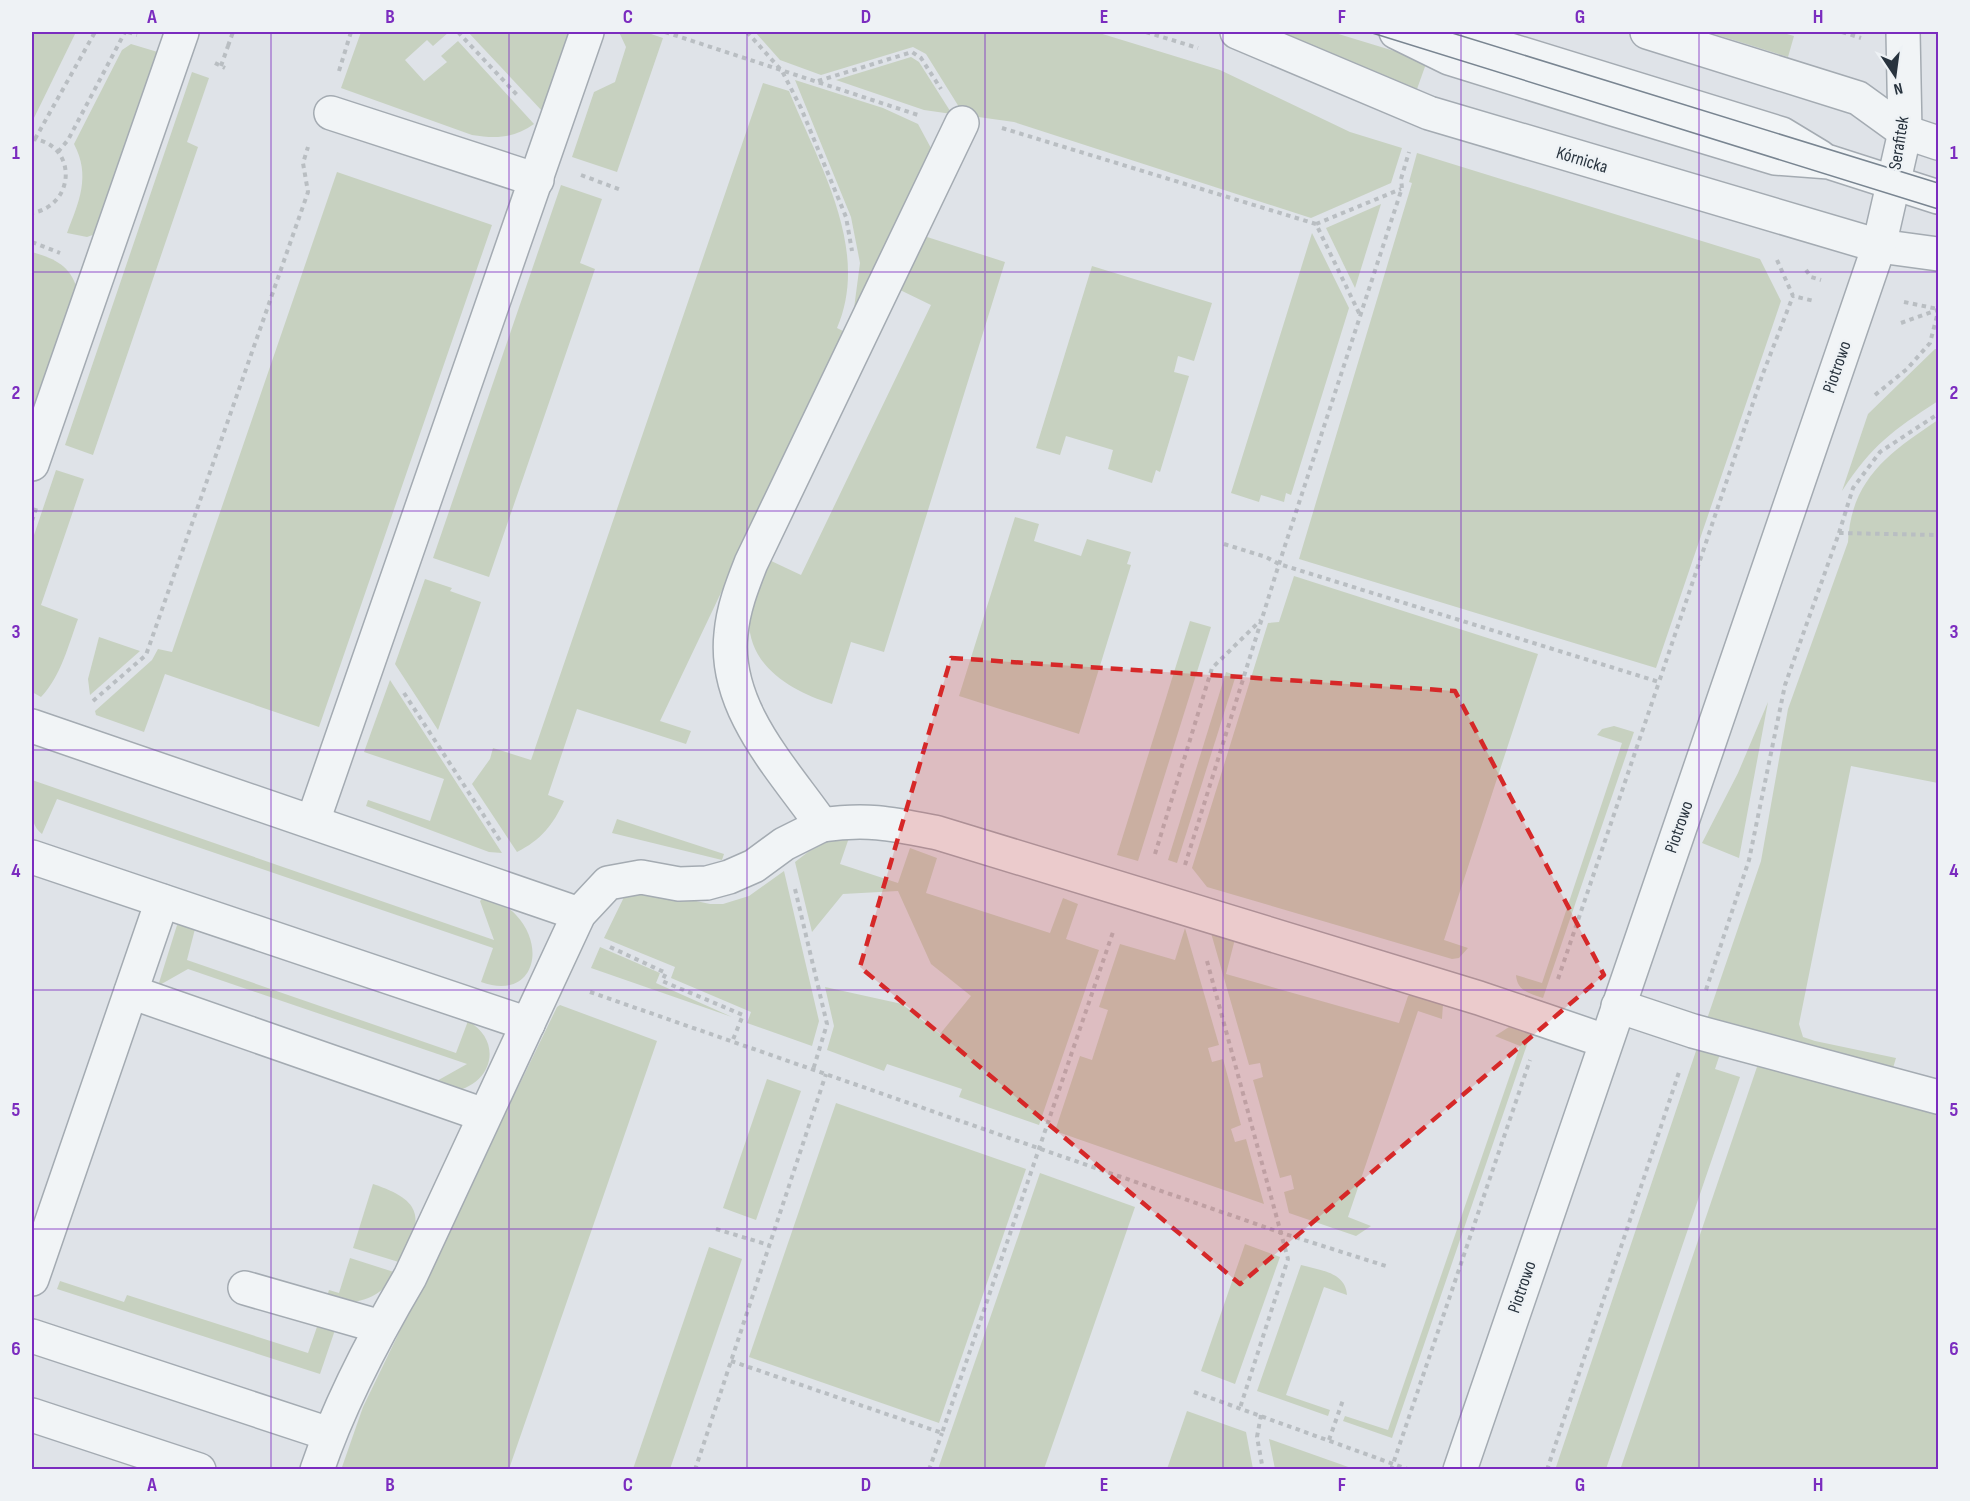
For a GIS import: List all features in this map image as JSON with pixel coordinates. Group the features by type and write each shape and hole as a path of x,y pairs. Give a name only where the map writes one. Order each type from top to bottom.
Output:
{"street":[{"path":"32,464 182,32"},
{"path":"313,821 587,32"},
{"name":"Kórnicka","path":"1237,32 1429,113 1879,246 1938,254"},
{"path":"1396,32 1449,58 1775,158 1829,162"},
{"path":"1440,32 1458,34 1782,134 1829,162 1938,197"},
{"path":"1647,32 1858,98 1905,132 1938,143"},
{"name":"Serafitek","path":"1893,183 1905,132 1903,32"},
{"path":"331,113 537,180"},
{"path":"822,825 745,713 733,666 730,635 737,598 751,563 962,123"},
{"name":"Piotrowo","path":"1460,1470 1879,246 1893,183"},
{"path":"42,730 313,821 576,921"},
{"path":"317,1470 329,1434 381,1327 410,1277 576,921 608,884 641,877 679,884 707,883 729,877 754,866 784,844 822,825 855,820 889,823 938,833 1544,1020 1605,1041"},
{"path":"32,857 528,1024"},
{"path":"32,1279 162,901"},
{"path":"131,992 484,1115"},
{"path":"1617,1006 1693,1031 1938,1097"},
{"path":"245,1288 321,1313 381,1327"},
{"path":"32,1336 329,1434"},
{"path":"32,1415 199,1470"}],"path":[{"path":"32,213 46,210 57,202 64,190 66,171 58,152 48,144 33,139 94,32"},
{"path":"58,152 68,140 125,32"},
{"path":"228,46 233,32"},
{"path":"334,76 339,70 351,32"},
{"path":"458,32 553,134"},
{"path":"665,32 921,116 1014,129 1316,224 1402,188"},
{"path":"747,32 782,70 801,108 846,217 853,256"},
{"path":"1842,32 1866,39"},
{"path":"817,81 912,52 921,58 962,123"},
{"path":"216,64 225,68"},
{"path":"42,730 146,655 308,192 303,163 310,141"},
{"path":"1185,866 1261,620 1402,188 1401,179 1409,151"},
{"path":"571,171 621,190"},
{"path":"1316,224 1360,315"},
{"path":"1391,1470 1758,387 1793,296 1776,258"},
{"path":"1793,296 1820,302"},
{"path":"1911,304 1938,310"},
{"path":"1901,323 1938,310"},
{"path":"1871,398 1907,369 1930,343 1938,310"},
{"path":"1547,1470 1749,860 1785,685 1853,488 1880,452 1938,414"},
{"path":"1839,533 1938,535"},
{"path":"1224,544 1266,557 1279,564 1659,682"},
{"path":"1154,856 1212,668 1261,620"},
{"path":"400,687 502,843"},
{"path":"784,844 827,1024 813,1070"},
{"path":"929,1470 1118,918"},
{"path":"576,921 666,973 662,981 743,1014 732,1042"},
{"path":"1205,953 1288,1259 1240,1408"},
{"path":"593,993 1282,1233 1389,1267"},
{"path":"695,1470 825,1074"},
{"path":"716,1229 769,1245"},
{"path":"731,1361 942,1433"},
{"path":"1194,1392 1410,1470"},
{"path":"1329,1440 1343,1400"},
{"path":"1261,1415 1257,1437 1263,1470"}],"highlighted area":[{"path":"951,658 1455,691 1604,975 1240,1284 860,967"}],"green space":[{"path":"32,32 76,32 32,122"},
{"path":"361,32 449,32 433,46 427,40 405,60 424,81 447,62 441,56 458,41 534,124 512,135 489,137 472,135 341,88"},
{"path":"468,32 573,32 543,112"},
{"path":"619,32 645,32 663,38 617,172 572,157 594,92 615,82 626,47"},
{"path":"755,32 1096,32 1220,70 1350,132 1402,148 1391,183 1311,218 1014,122 964,115 926,54 913,47 821,75 780,60"},
{"path":"1279,32 1332,32 1427,61 1417,89"},
{"path":"1708,32 1780,32 1794,36 1788,57"},
{"path":"131,44 161,53 98,233 87,237 67,233 79,200 82,178 82,167 74,144 122,50"},
{"path":"911,57 919,62 952,114 924,110 836,80"},
{"path":"192,72 209,78 187,142 198,147 93,455 65,445"},
{"path":"795,80 883,108 918,124 932,150 853,316 860,263 851,217"},
{"path":"763,83 789,91 837,207 848,268 846,298 837,328 845,332 660,721 691,731 686,744 577,709 548,795 564,801 545,831 517,852 472,784 490,759 493,748 531,760"},
{"path":"1417,153 1760,259 1781,301 1656,668 1299,559 1412,183 1409,182"},
{"path":"337,172 492,225 319,727 165,674 144,732 96,715 95,711 152,660 158,649 172,652"},
{"path":"561,185 602,199 580,263 595,269 489,577 433,558"},
{"path":"1381,204 1355,288 1326,228"},
{"path":"1312,233 1349,308 1291,495 1286,493 1284,502 1261,495 1259,502 1231,493"},
{"path":"924,236 1005,262 884,652 851,642 832,704 787,684 764,663 755,649 750,634 750,610 767,559 801,575 931,305 898,289"},
{"path":"32,252 55,261 67,270 78,292 32,424"},
{"path":"1092,266 1212,303 1194,361 1178,356 1174,372 1189,376 1160,472 1156,470 1152,483 1108,469 1113,450 1066,436 1060,455 1036,448"},
{"path":"1935,349 1938,349 1938,401 1884,440 1864,461 1842,491 1868,414"},
{"path":"1938,420 1938,783 1851,766 1799,1024 1803,1037 1896,1058 1893,1068 1707,1019 1761,861 1788,709 1848,542 1857,501 1865,484 1889,456"},
{"path":"56,470 84,479 41,605 78,619 59,670 41,697 32,692 32,541"},
{"path":"1015,517 1039,524 1034,541 1081,556 1087,539 1131,552 1127,564 1131,565 1079,734 959,696"},
{"path":"1294,576 1538,654 1444,940 1468,948 1459,958 1452,959 1207,887 1192,868 1268,623 1279,622"},
{"path":"425,579 452,588 450,591 481,602 438,730 395,664"},
{"path":"1190,621 1211,627 1138,861 1117,855"},
{"path":"99,637 140,651 90,695 88,679"},
{"path":"1226,672 1236,675 1177,863 1168,860"},
{"path":"390,680 502,853 489,852 366,806 368,800 430,821 444,779 364,752"},
{"path":"1768,702 1739,858 1702,843 1738,773"},
{"path":"1614,726 1634,732 1543,998 1521,988 1516,975 1542,983 1622,743 1597,735 1602,729"},
{"path":"32,780 494,940 480,901 484,897 509,909 526,928 531,942 530,968 523,978 512,984 498,986 481,982 493,948 57,799 42,834 32,817"},
{"path":"617,819 724,854 722,860 612,833"},
{"path":"852,829 840,864 898,883 910,848 937,858 926,893 1050,933 1063,898 1078,904 1066,939 1099,950 1039,1125 959,1097 962,1089 887,1064 884,1071 827,1050 834,1026 825,987 902,1004 940,1034 971,996 931,964 898,891 843,894 812,932 795,862 808,852"},
{"path":"784,871 819,1021 812,1046 747,1023 751,1012 671,978 675,967 604,938 626,893 646,890 710,904 723,904 749,896"},
{"path":"178,922 195,929 187,960 456,1053 468,1021 480,1030 487,1040 490,1052 488,1063 475,1082 463,1089 448,1092 435,1082 467,1064 188,969 158,986"},
{"path":"1185,928 1219,1045 1208,1048 1212,1062 1223,1059 1241,1125 1231,1129 1235,1142 1246,1139 1264,1204 1055,1131 1080,1056 1092,1060 1108,1010 1099,1007 1120,944 1175,960"},
{"path":"1211,933 1235,939 1226,974 1399,1023 1408,996 1413,993 1443,1004 1442,1019 1418,1011 1348,1217 1371,1226 1356,1236 1289,1213 1284,1192 1294,1189 1291,1175 1280,1178 1253,1080 1263,1077 1260,1063 1249,1065"},
{"path":"600,947 660,973 656,983 732,1017 591,968"},
{"path":"560,1005 657,1041 509,1469 341,1470 363,1407 557,1007"},
{"path":"1509,1027 1531,1033 1392,1438 1343,1421 1345,1416 1388,1430 1520,1046 1495,1036"},
{"path":"1697,1048 1720,1054 1715,1069 1740,1077 1606,1469 1555,1470"},
{"path":"1758,1064 1938,1113 1938,1469 1620,1470"},
{"path":"767,1079 801,1091 756,1220 723,1208"},
{"path":"836,1103 1026,1169 939,1423 749,1357"},
{"path":"1040,1173 1135,1207 1044,1469 938,1469"},
{"path":"373,1184 402,1197 415,1213 416,1223 402,1263 353,1248"},
{"path":"1245,1244 1280,1257 1235,1384 1201,1371"},
{"path":"709,1247 742,1259 670,1469 633,1469"},
{"path":"350,1258 397,1273 383,1289 366,1299 347,1302 326,1299 329,1290 339,1293"},
{"path":"1301,1265 1337,1277 1342,1281 1347,1295 1324,1287 1286,1395 1330,1410 1328,1416 1257,1391"},
{"path":"60,1281 124,1302 127,1295 308,1353 318,1324 335,1330 320,1374 57,1289"},
{"path":"1187,1411 1246,1432 1253,1469 1167,1469"},
{"path":"1269,1439 1354,1469 1275,1469"}],"tram line":[{"path":"1369,32 1938,209"},
{"path":"1449,32 1938,183"}]}
